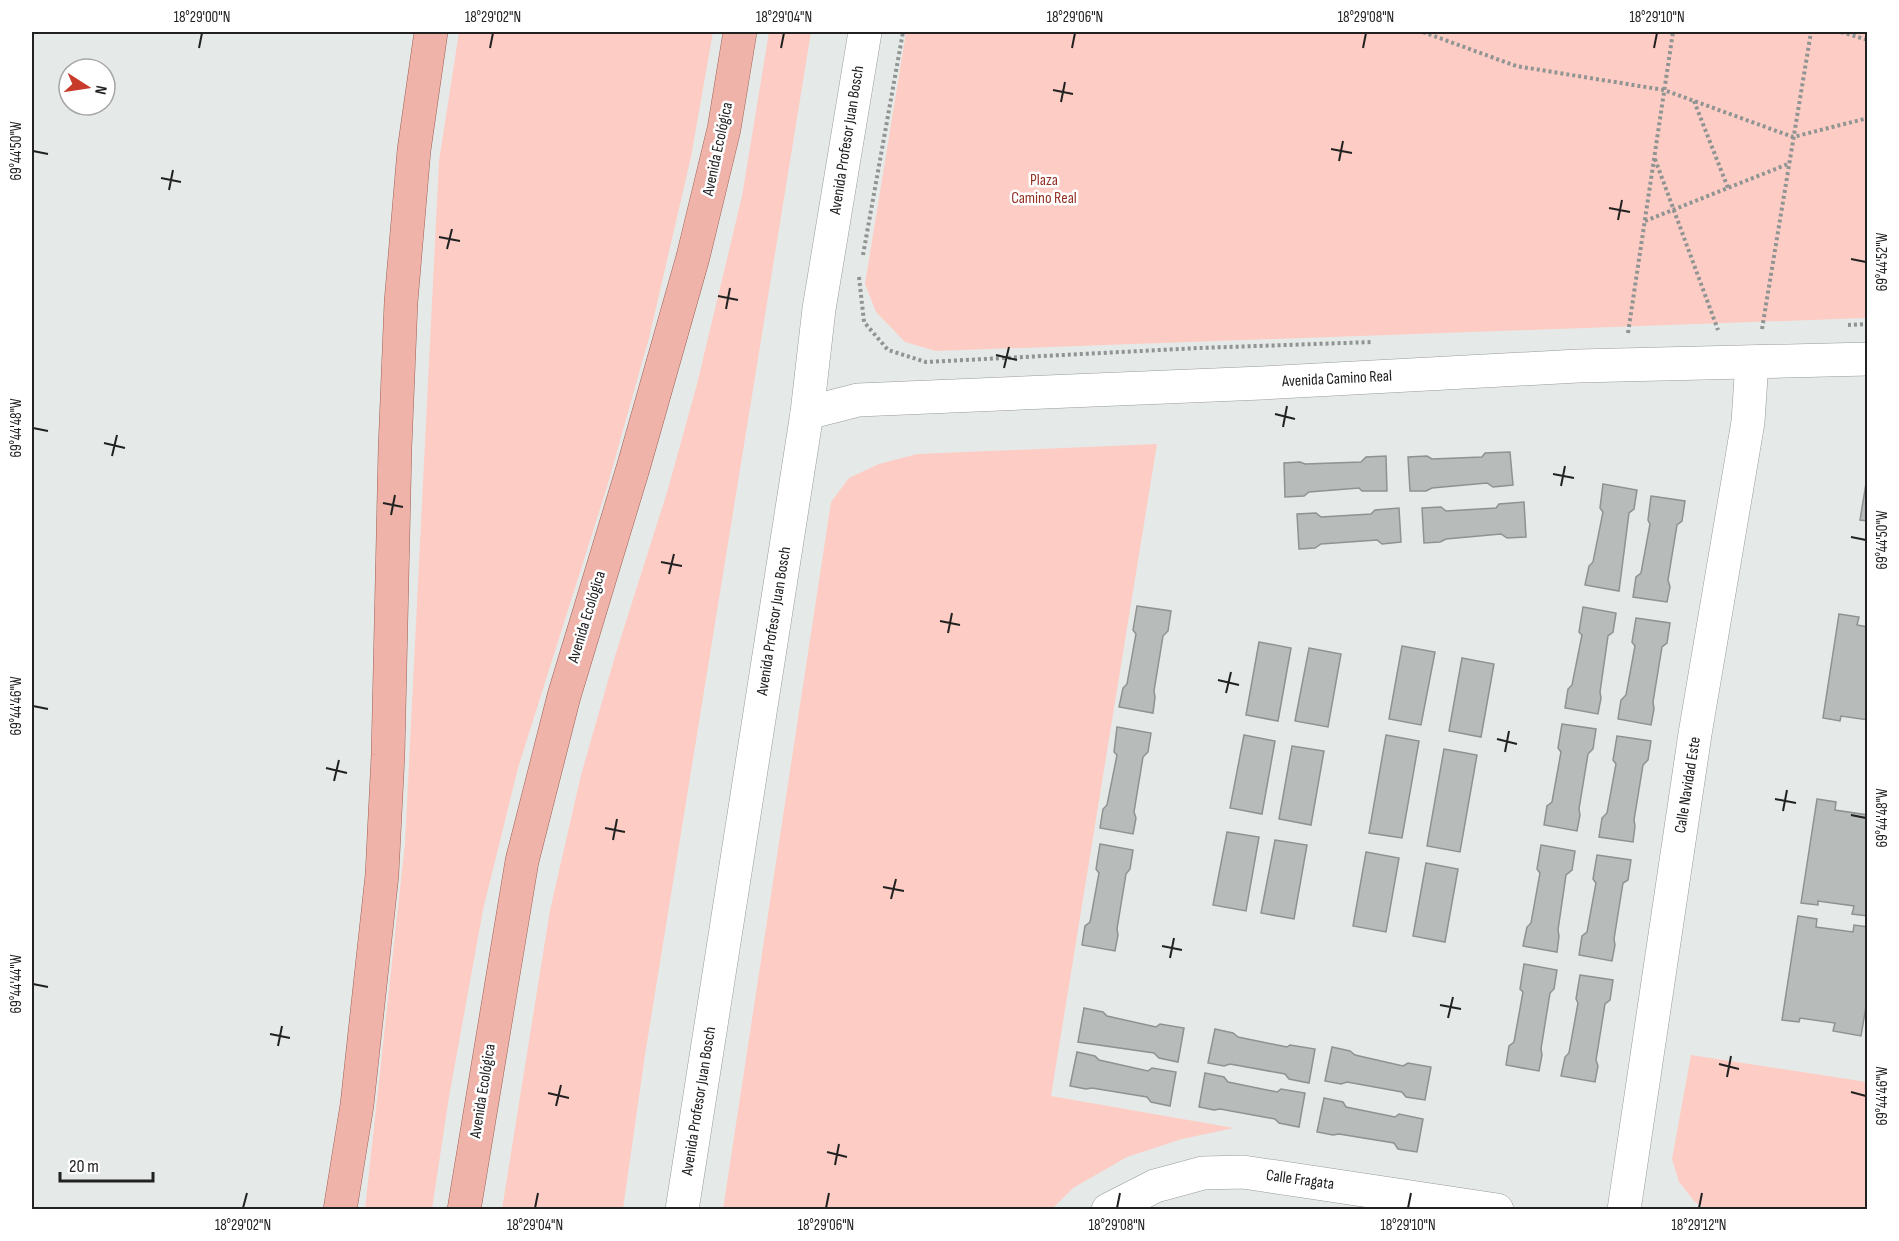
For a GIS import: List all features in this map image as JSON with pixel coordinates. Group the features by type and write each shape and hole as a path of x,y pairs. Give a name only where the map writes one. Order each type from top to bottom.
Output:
{"main road":[{"path":"340,1209 357,1105 382,875 388,755 395,448 401,303 414,150 431,32"},
{"name":"Avenida Ecológica","path":"464,1209 522,861 564,696 634,465 693,257 724,129 740,32"}],"street":[{"name":"Avenida Profesor Juan Bosch","path":"682,1209 807,413 819,309 865,32"},
{"name":"Avenida Camino Real","path":"807,413 858,400 1250,384 1578,366 1868,359"},
{"name":"Calle Navidad Este","path":"1624,1209 1695,734 1748,422 1752,362"},
{"name":"Calle Fragata","path":"1108,1209 1155,1186 1203,1173 1243,1172 1497,1209"}],"path":[{"path":"863,256 903,32"},
{"path":"1424,32 1516,66 1664,90 1793,137 1868,118"},
{"path":"1618,334 1628,334 1673,32"},
{"path":"1762,329 1811,32"},
{"path":"1841,32 1868,40"},
{"path":"1693,100 1728,188"},
{"path":"1654,158 1718,330"},
{"path":"1645,221 1789,164"},
{"path":"861,267 859,278 864,322 888,350 926,362 1199,348 1375,342"},
{"path":"1846,325 1868,324"},
{"path":"1751,329 1772,328"},
{"path":"1709,331 1729,330"}],"green space":[{"path":"459,32 713,32 691,157 649,338 607,487 518,768 483,910 449,1097 432,1209 365,1209 405,843 439,161"},
{"path":"769,32 811,32 645,1055 623,1209 502,1209 550,910 581,775 615,656 668,489 697,384 742,196"},
{"name":"Plaza Camino Real","path":"906,32 1867,32 1867,318 936,351 905,342 876,312 865,284"},
{"path":"1157,444 1051,1096 1234,1128 1182,1139 1127,1157 1073,1188 1052,1209 723,1209 831,502 849,478 879,464 917,454"},
{"path":"1691,1055 1867,1082 1867,1209 1705,1209 1694,1201 1679,1182 1672,1159"}],"building":[{"path":"1510,452 1513,485 1493,487 1487,483 1410,491 1408,457 1427,456 1432,459 1482,457 1485,453"},
{"path":"1386,456 1387,491 1362,491 1359,488 1309,492 1304,496 1285,497 1284,463 1361,462 1366,457"},
{"path":"1868,471 1868,521 1860,520"},
{"path":"1603,484 1637,490 1634,509 1629,513 1619,591 1585,585 1589,566 1593,562 1603,512 1600,508"},
{"path":"1651,496 1685,501 1682,521 1677,525 1668,580 1670,587 1667,602 1633,597 1636,577 1641,573 1650,524 1648,520"},
{"path":"1524,502 1526,537 1507,538 1501,534 1424,543 1422,508 1441,507 1446,511 1496,508 1499,504"},
{"path":"1399,508 1401,542 1382,544 1377,540 1321,544 1315,548 1299,549 1297,514 1316,513 1321,517 1371,514 1375,510"},
{"path":"1137,606 1171,611 1168,631 1163,636 1154,691 1153,713 1119,707 1123,688 1127,684 1136,634 1133,630"},
{"path":"1583,607 1616,613 1613,632 1608,636 1598,714 1565,708 1582,635 1579,632"},
{"path":"1839,614 1859,617 1857,625 1868,627 1868,720 1841,716 1840,721 1823,718"},
{"path":"1636,618 1670,623 1667,643 1662,647 1651,725 1618,719 1621,700 1626,695 1635,646 1632,642"},
{"path":"1259,642 1291,648 1278,721 1246,715"},
{"path":"1402,646 1435,652 1421,725 1389,719"},
{"path":"1309,648 1341,654 1328,727 1295,721"},
{"path":"1462,658 1494,664 1481,737 1449,731"},
{"path":"1562,724 1596,729 1593,749 1588,754 1577,831 1544,825 1547,806 1552,802 1561,752 1558,748"},
{"path":"1117,727 1151,733 1148,752 1143,757 1134,812 1136,818 1133,834 1100,828 1117,755 1114,752"},
{"path":"1244,735 1275,741 1262,814 1230,808"},
{"path":"1386,735 1419,741 1402,838 1369,833"},
{"path":"1617,736 1651,741 1648,760 1643,765 1634,820 1633,842 1599,837 1602,818 1607,813 1616,764 1613,760"},
{"path":"1292,746 1324,751 1311,825 1279,819"},
{"path":"1444,749 1477,755 1460,852 1427,846"},
{"path":"1817,799 1836,802 1835,810 1868,815 1868,916 1852,914 1854,906 1818,901 1818,905 1801,903"},
{"path":"1227,832 1259,837 1246,911 1213,905"},
{"path":"1275,840 1307,845 1294,919 1261,913"},
{"path":"1100,844 1133,850 1130,869 1126,874 1115,951 1082,945 1085,926 1090,922 1099,873 1096,869"},
{"path":"1541,845 1575,851 1572,870 1566,875 1557,952 1523,946 1527,927 1531,923 1540,873 1537,869"},
{"path":"1366,852 1399,858 1386,932 1353,926"},
{"path":"1597,855 1631,860 1628,880 1623,883 1612,961 1579,955 1582,936 1587,932 1596,883 1593,879"},
{"path":"1426,863 1458,869 1445,942 1413,936"},
{"path":"1798,916 1817,919 1816,927 1853,932 1854,925 1868,927 1868,995 1861,1036 1833,1031 1835,1023 1800,1018 1799,1022 1782,1020"},
{"path":"1524,964 1557,970 1554,989 1550,993 1539,1071 1506,1065 1509,1046 1514,1042 1523,992 1520,989"},
{"path":"1580,975 1613,980 1610,1000 1605,1004 1596,1060 1598,1066 1595,1082 1561,1076 1565,1057 1569,1053 1578,1003 1576,999"},
{"path":"1084,1008 1103,1012 1107,1016 1156,1027 1160,1024 1184,1028 1178,1062 1159,1058 1154,1053 1078,1042"},
{"path":"1215,1029 1233,1033 1238,1037 1287,1047 1290,1045 1315,1049 1309,1083 1289,1079 1285,1074 1230,1064 1224,1066 1208,1063"},
{"path":"1332,1047 1403,1066 1408,1063 1431,1067 1425,1100 1406,1097 1402,1092 1347,1082 1341,1084 1325,1081"},
{"path":"1077,1052 1095,1056 1099,1060 1148,1071 1152,1068 1176,1072 1170,1106 1151,1102 1147,1097 1070,1086"},
{"path":"1205,1073 1224,1077 1228,1082 1277,1092 1281,1089 1305,1093 1299,1127 1279,1123 1275,1119 1199,1107"},
{"path":"1324,1098 1343,1102 1346,1107 1395,1117 1399,1114 1423,1119 1417,1152 1398,1149 1394,1143 1317,1132"}]}
